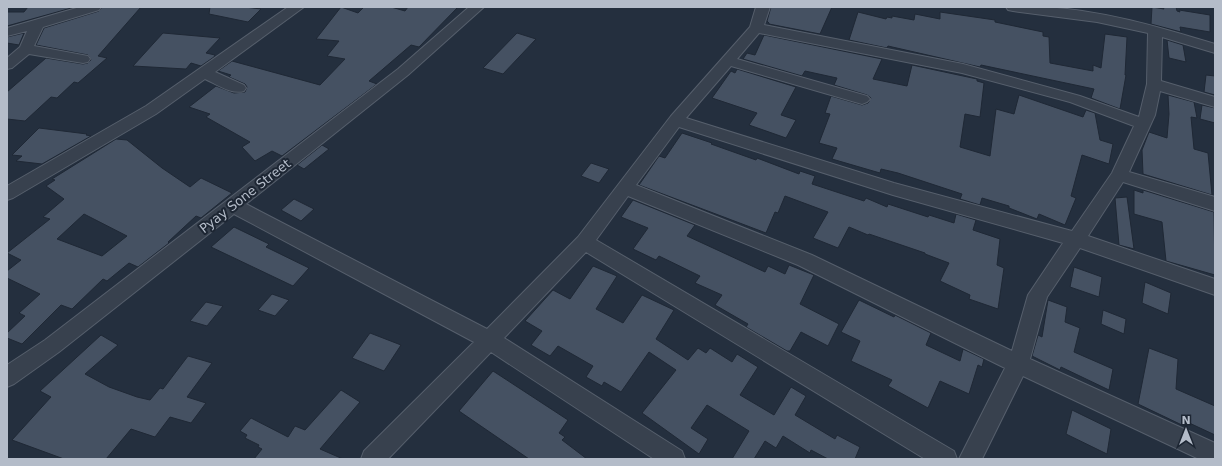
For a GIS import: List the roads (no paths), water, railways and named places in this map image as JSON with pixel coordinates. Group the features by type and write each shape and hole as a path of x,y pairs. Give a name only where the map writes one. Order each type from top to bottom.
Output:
{"street":[{"path":"7,32 94,7"},
{"path":"7,194 151,110 297,7"},
{"name":"Pyay Sone Street","path":"7,377 52,346 403,72 477,7"},
{"path":"373,459 584,242 676,120 756,28 763,7"},
{"path":"1013,7 1097,18 1155,30 1215,49"},
{"path":"7,65 26,50 37,24"},
{"path":"756,28 963,69 1075,99 1143,124"},
{"path":"970,459 1018,364 1038,295 1119,175 1147,115 1154,84 1155,30"},
{"path":"26,50 83,60"},
{"path":"728,61 862,99"},
{"path":"204,73 239,88"},
{"path":"1154,84 1215,102"},
{"path":"676,120 893,189 1076,239 1215,287"},
{"path":"1119,175 1215,204"},
{"path":"625,188 805,260 1018,364 1215,455"},
{"path":"232,206 490,340 674,459"},
{"path":"584,242 946,459"}]}
